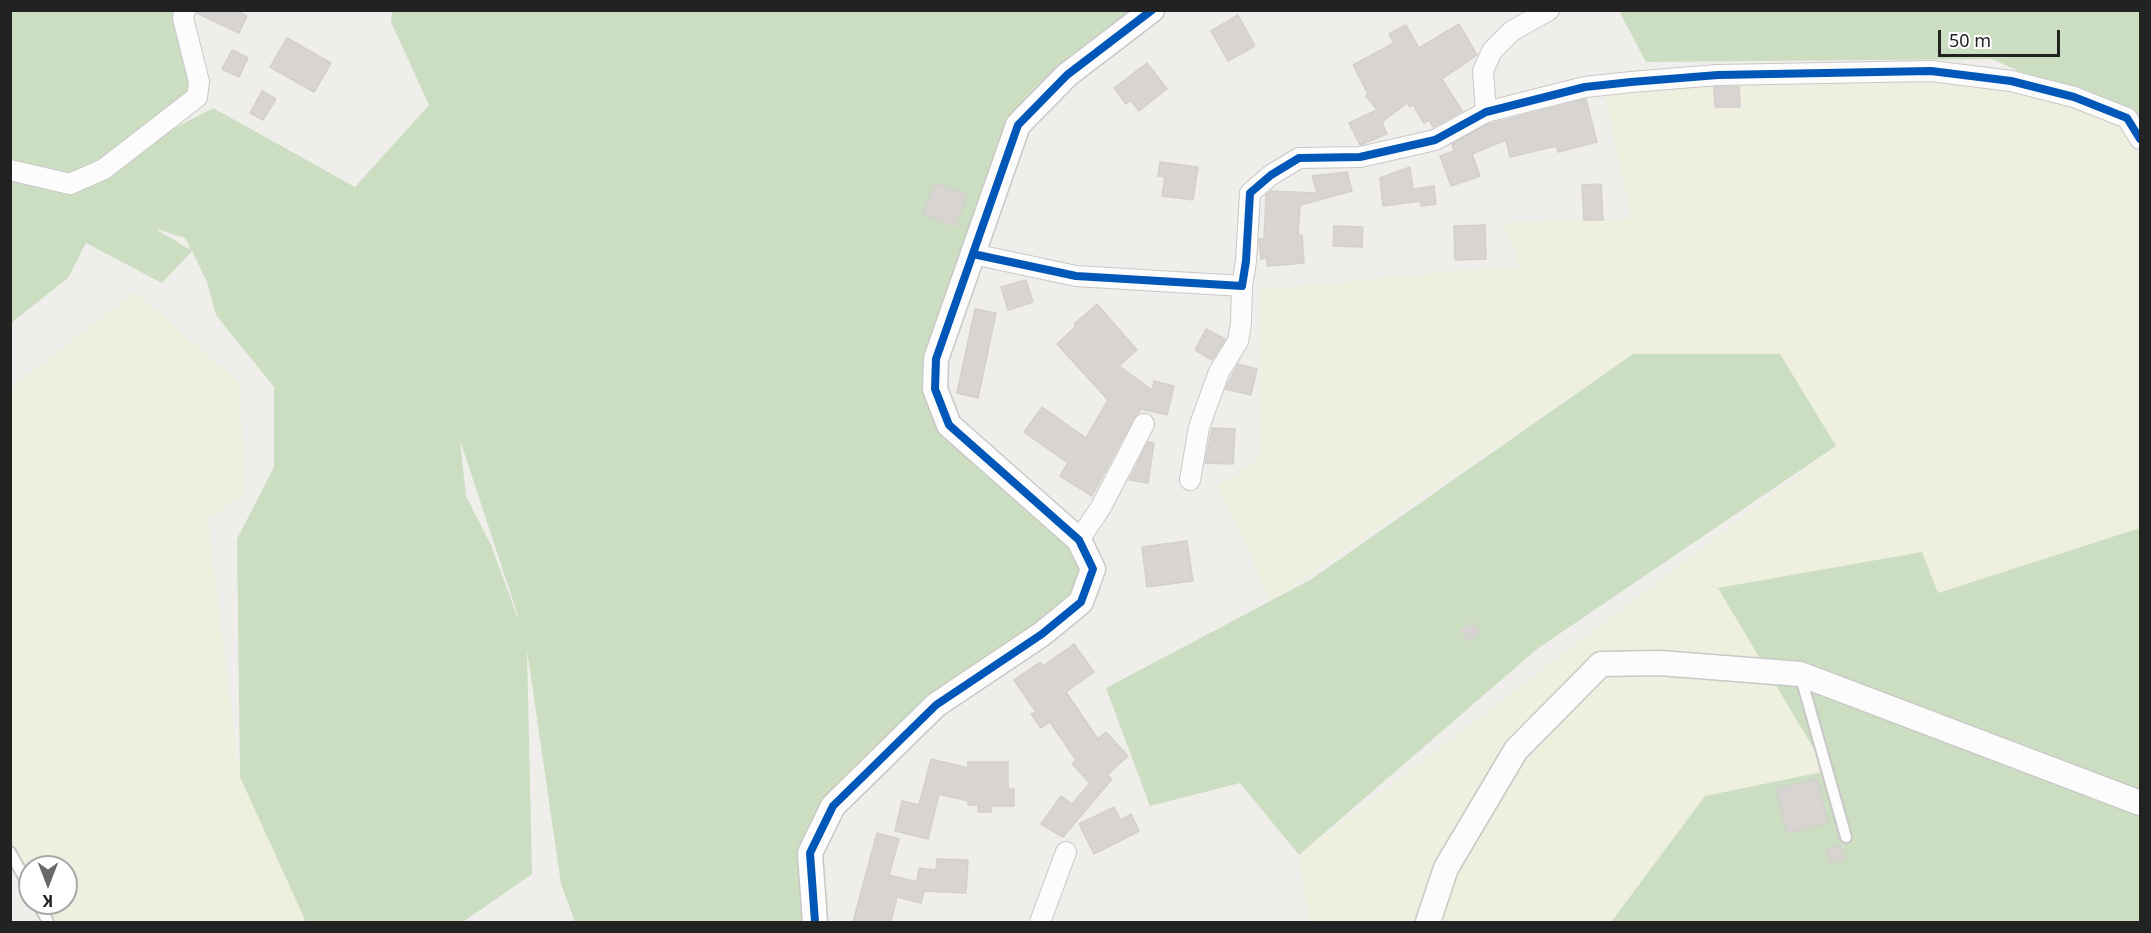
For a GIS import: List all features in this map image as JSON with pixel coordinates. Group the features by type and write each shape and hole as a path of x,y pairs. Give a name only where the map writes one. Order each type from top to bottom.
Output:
{"street":[{"path":"10,170 70,184 104,169 197,98 199,82 183,18 185,10"},
{"path":"815,922 810,853 833,806 936,705 1042,634 1081,602 1093,568 1079,540 949,425 935,389 936,359 1018,125 1066,75 1152,10"},
{"path":"1486,112 1483,71 1492,51 1512,31 1549,10"},
{"path":"1190,480 1199,428 1219,372 1238,341 1250,193 1271,175 1299,158 1360,158 1435,140 1486,112 1585,87 1718,75 1931,71 2011,81 2074,97 2127,118 2140,139"},
{"path":"973,255 1076,276 1242,286"},
{"path":"1079,540 1101,507 1144,424"},
{"path":"1428,922 1446,868 1516,750 1601,664 1660,663 1800,674 2140,803"},
{"path":"1040,922 1066,852"}],"lane":[{"path":"1800,674 1846,837"},
{"path":"10,852 18,866"}],"green space":[{"path":"11,11 192,11 191,49 199,82 74,181 213,108 355,187 429,105 391,22 392,11 1157,11 1018,125 936,359 949,425 1079,540 1086,588 856,784 810,853 826,922 575,922 561,884 527,650 532,874 463,922 306,922 240,777 237,539 274,467 274,387 216,315 207,282 192,251 162,283 86,243 68,278 11,323","holes":["157,230 185,238 191,250","460,440 518,616 491,545 466,496"]},
{"path":"1619,11 2140,11 2140,125 1992,59 1646,62"},
{"path":"1931,71 2127,118 2140,125 2140,528 1937,593 1718,588 1827,771 1705,796 1610,922 1309,922 1299,855 1836,446 1780,354 1619,363 1271,601 1218,486 1258,460 1260,290 1464,270 1520,268 1503,223 1631,218 1603,85"},
{"path":"135,292 239,383 246,492 208,520 240,777 306,922 49,922 45,915 78,915 78,855 18,855 18,869 11,856 10,388"},
{"path":"1633,354 1780,354 1836,446 1537,649 1299,855 1240,783 1150,806 1106,688 1310,580"},
{"path":"2140,528 2140,922 1611,922 1705,796 1827,771 1718,588 1922,552 1938,593"}],"building":[{"path":"197,10 236,10 247,16 239,33 197,13"},
{"path":"1238,15 1255,46 1228,61 1211,31"},
{"path":"1459,24 1477,55 1442,79 1462,111 1433,127 1429,120 1424,123 1413,105 1410,107 1407,103 1382,122 1387,134 1360,145 1349,123 1377,110 1366,96 1368,94 1353,65 1394,43 1389,34 1406,25 1419,48"},
{"path":"287,38 331,63 314,92 270,67"},
{"path":"232,50 248,58 239,77 222,69"},
{"path":"1147,63 1167,89 1139,111 1130,100 1126,104 1114,88"},
{"path":"1714,87 1739,87 1740,107 1715,107"},
{"path":"262,91 276,99 263,120 250,113"},
{"path":"1586,99 1597,142 1558,152 1556,146 1510,157 1506,140 1472,154 1480,176 1451,186 1440,156 1454,151 1452,144 1486,125"},
{"path":"1160,162 1198,167 1193,200 1162,196 1165,177 1158,176"},
{"path":"1410,167 1413,189 1434,186 1436,204 1421,206 1421,201 1383,206 1380,178"},
{"path":"1347,172 1352,191 1300,205 1298,236 1302,235 1304,263 1267,266 1267,258 1261,259 1259,242 1259,239 1264,238 1266,195 1271,191 1317,193 1312,176"},
{"path":"935,183 967,195 955,226 923,214"},
{"path":"1601,184 1603,220 1584,220 1582,185"},
{"path":"1485,225 1486,259 1455,260 1454,226"},
{"path":"1334,226 1363,227 1362,247 1333,246"},
{"path":"1026,280 1033,302 1008,310 1001,287"},
{"path":"1097,304 1137,350 1119,366 1152,390 1154,381 1174,386 1167,415 1141,409 1134,418 1092,496 1060,476 1068,463 1024,432 1042,407 1086,438 1108,400 1057,344 1076,326 1074,324"},
{"path":"975,309 996,313 978,398 957,393"},
{"path":"1206,329 1225,339 1212,360 1195,350"},
{"path":"1238,364 1257,369 1251,395 1225,389"},
{"path":"1212,428 1235,429 1233,464 1205,463"},
{"path":"1148,442 1154,443 1148,483 1129,480"},
{"path":"1187,541 1193,581 1147,587 1142,547"},
{"path":"1472,622 1480,632 1469,641 1461,631"},
{"path":"1074,644 1094,672 1066,692 1098,739 1106,732 1128,756 1107,775 1112,779 1063,837 1041,824 1061,796 1072,804 1090,783 1072,764 1076,760 1050,722 1041,728 1031,714 1036,712 1014,680 1040,662 1043,666"},
{"path":"931,759 968,768 968,762 1008,762 1008,789 1014,789 1014,806 992,806 991,812 978,812 978,805 968,805 968,801 939,794 928,839 895,831 902,801 919,805"},
{"path":"1817,779 1828,823 1787,833 1776,789"},
{"path":"1114,807 1121,820 1131,814 1139,831 1094,854 1079,824"},
{"path":"877,833 899,839 889,875 917,882 919,868 936,870 937,859 968,860 966,893 924,891 921,903 897,897 891,922 853,922"},
{"path":"1840,845 1845,859 1831,863 1826,850"}],"cycle path":[{"path":"815,922 810,853 833,806 936,705 1042,634 1081,602 1093,569 1079,540 949,425 935,389 936,359 1018,125 1067,75 1152,10"},
{"path":"973,254 1076,276 1242,286 1246,261 1250,193 1271,175 1299,158 1360,157 1435,140 1486,112 1585,87 1631,82 1718,75 1931,71 2011,81 2074,97 2127,118 2140,139"}]}
